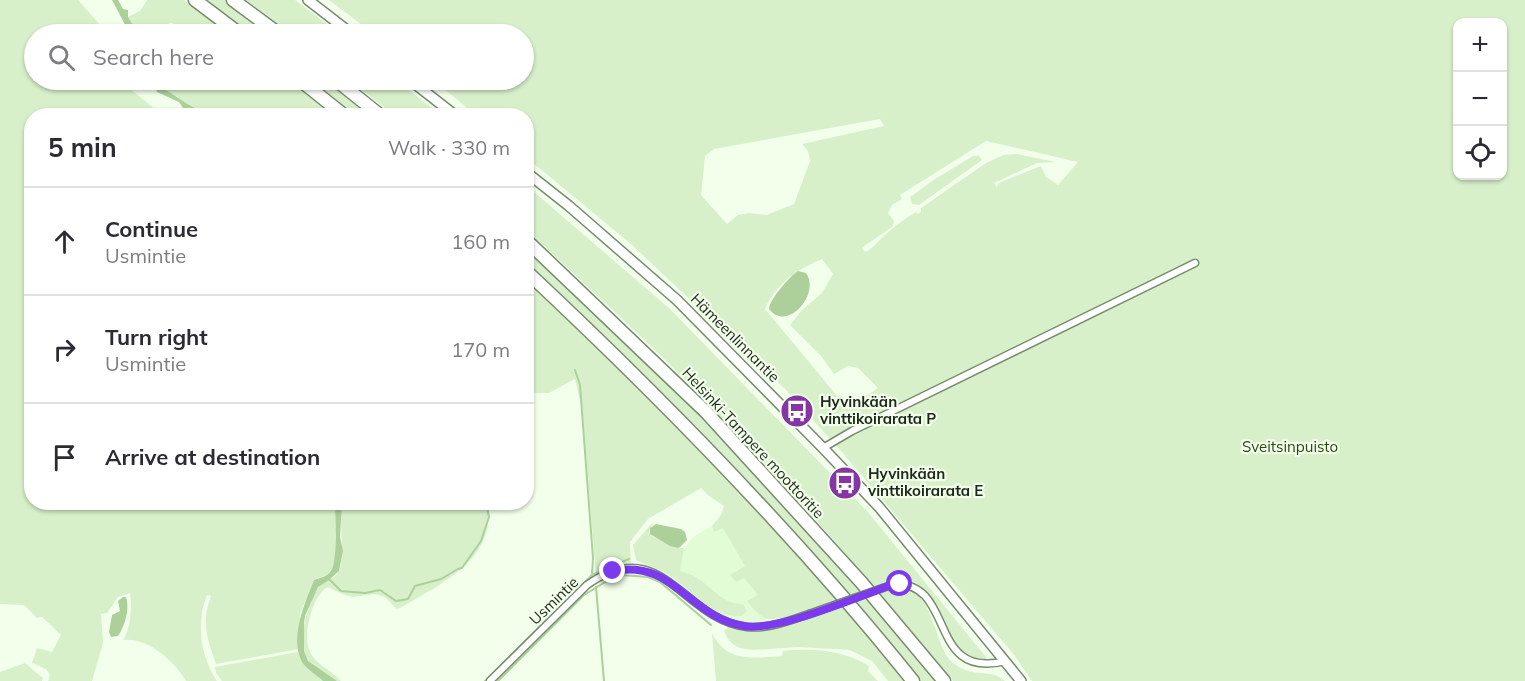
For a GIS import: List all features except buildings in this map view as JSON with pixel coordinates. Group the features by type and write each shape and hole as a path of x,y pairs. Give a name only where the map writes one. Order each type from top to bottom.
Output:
{"highway":[{"path":"195,0 227,24"},
{"path":"233,0 265,24"},
{"path":"312,90 335,108"},
{"path":"348,90 371,108"},
{"name":"Helsinki-Tampere moottoritie","path":"534,248 706,412 838,556 944,681"},
{"path":"534,279 602,342 735,477 812,560 913,681"}],"main road":[{"path":"308,0 339,24"},
{"path":"423,90 446,108"},
{"name":"Hämeenlinnantie","path":"534,178 677,300 823,448 879,507 1021,681"}],"street":[{"path":"823,448 852,431 1195,263"},
{"name":"Usmintie","path":"490,681 587,585 613,571 630,568 653,572 672,583 718,619 746,627 773,625 894,584 900,584 914,588 925,597 950,655"},
{"path":"986,670 1006,661"}],"shaded area":[{"path":"112,0 118,0 123,9 128,10 128,17 133,24 125,24"},
{"path":"156,90 166,90 195,108 183,108 179,102"},
{"path":"798,271 806,273 809,282 806,300 793,314 776,315 769,309 772,300 780,288"},
{"path":"335,510 342,510 340,537 343,551 339,571 318,587 304,623 304,651 308,661 337,681 323,681 302,662 297,642 303,609 314,580 324,577 331,571 335,548"},
{"path":"721,515 779,618 748,623 717,615 700,603 659,562 684,548 693,537 712,526"},
{"path":"656,524 681,529 685,532 687,540 679,548 670,546 650,534 650,528"},
{"path":"126,597 127,607 125,622 118,636 111,637 109,632 112,615 120,611 118,601"}],"green space":[{"path":"0,0 78,0 99,24 24,24 24,90 132,90 154,108 24,108 24,510 335,510 335,559 331,573 314,580 300,614 299,649 216,664 206,630 206,614 211,596 207,595 201,627 203,650 217,681 186,681 167,658 151,646 142,642 123,640 128,630 130,617 130,593 118,597 107,613 101,614 103,643 92,681 48,681 50,675 46,669 32,663 37,648 52,652 61,635 42,617 37,618 24,605 0,604"},
{"path":"147,0 184,0 216,24 133,24 128,17 140,11"},
{"path":"204,0 227,0 259,24 236,24"},
{"path":"246,0 295,0 327,24 278,24"},
{"name":"Sveitsinpuisto","path":"329,0 1525,0 1525,681 1032,681 1015,656 841,451 785,389 631,244 534,164 534,108 467,108 445,90 534,90 534,24 361,24","holes":["880,119 884,126 802,144 808,151 810,161 794,204 767,215 749,213 738,215 727,224 701,195 705,156 714,149","986,141 1078,162 1058,185 1046,177 1041,166 999,183 997,187 994,183 1037,163 1056,162 1017,154 1003,155 986,163 921,208 918,214 916,212 904,220 873,247 865,252 862,248 893,226 894,221 888,213 892,205 902,199 900,195","822,259 833,274 822,293 802,310 790,325 821,356 834,374 848,366 858,368 878,388 848,409 765,309 775,292 788,278 813,263"]},
{"path":"166,90 302,90 325,108 195,108"},
{"path":"322,90 342,90 365,108 344,108"},
{"path":"362,90 409,90 432,108 385,108"},
{"path":"973,156 979,156 982,160 919,205 912,204 910,197"},
{"path":"534,192 669,308 867,511 986,657 987,664 970,664 958,655 933,603 922,588 908,580 888,582 890,588 904,588 915,592 923,600 949,659 965,670 994,675 1005,681 953,681 833,539 771,470 663,358 534,237"},
{"path":"534,253 687,400 862,590 937,681 920,681 724,457 568,301 534,270"},
{"path":"534,289 626,377 722,475 815,576 905,681 888,681 872,661 850,650 798,647 753,650 734,645 724,631 729,626 770,628 783,626 834,608 829,602 797,614 771,619 758,613 747,601 758,595 744,578 736,582 730,575 745,566 723,528 714,532 712,526 721,515 724,506 701,488 648,519 630,542 631,564 610,569 596,576 583,414 575,379 549,393 534,393"},
{"path":"342,510 487,510 488,522 484,539 464,567 402,607 397,609 385,597 375,594 353,597 328,587 322,591 310,616 308,645 313,657 341,681 337,681 320,672 309,662 304,651 303,633 304,623 317,588 339,571 342,556"},
{"path":"653,522 649,532 652,536 684,548 680,571 694,576 729,601 743,604 747,611 742,616 721,613 666,573 636,560 633,545"},
{"path":"712,633 725,650 751,658 782,656 783,651 805,650 827,651 849,656 869,666 868,671 878,681 716,681"},
{"path":"298,652 305,665 323,681 222,681 216,673 215,667"},
{"path":"25,663 43,678 42,681 0,681 0,672"}],"waterway":[{"path":"575,370 580,385 593,558 592,575"},
{"path":"329,579 341,591 365,593 380,590 396,601 408,599 415,586 441,579 462,568 481,541 489,517 488,510"},
{"path":"485,681 592,575 629,559"},
{"path":"498,681 584,595 621,575 648,577 660,582 711,625"},
{"path":"596,587 604,681"}],"place":[{"name":"Hyvinkään vinttikoirarata P","path":"797,411"},
{"name":"Hyvinkään vinttikoirarata E","path":"845,483"}],"route":[{"path":"613,571 630,568 653,572 672,583 718,619 746,627 773,625 894,584 900,584"}]}
